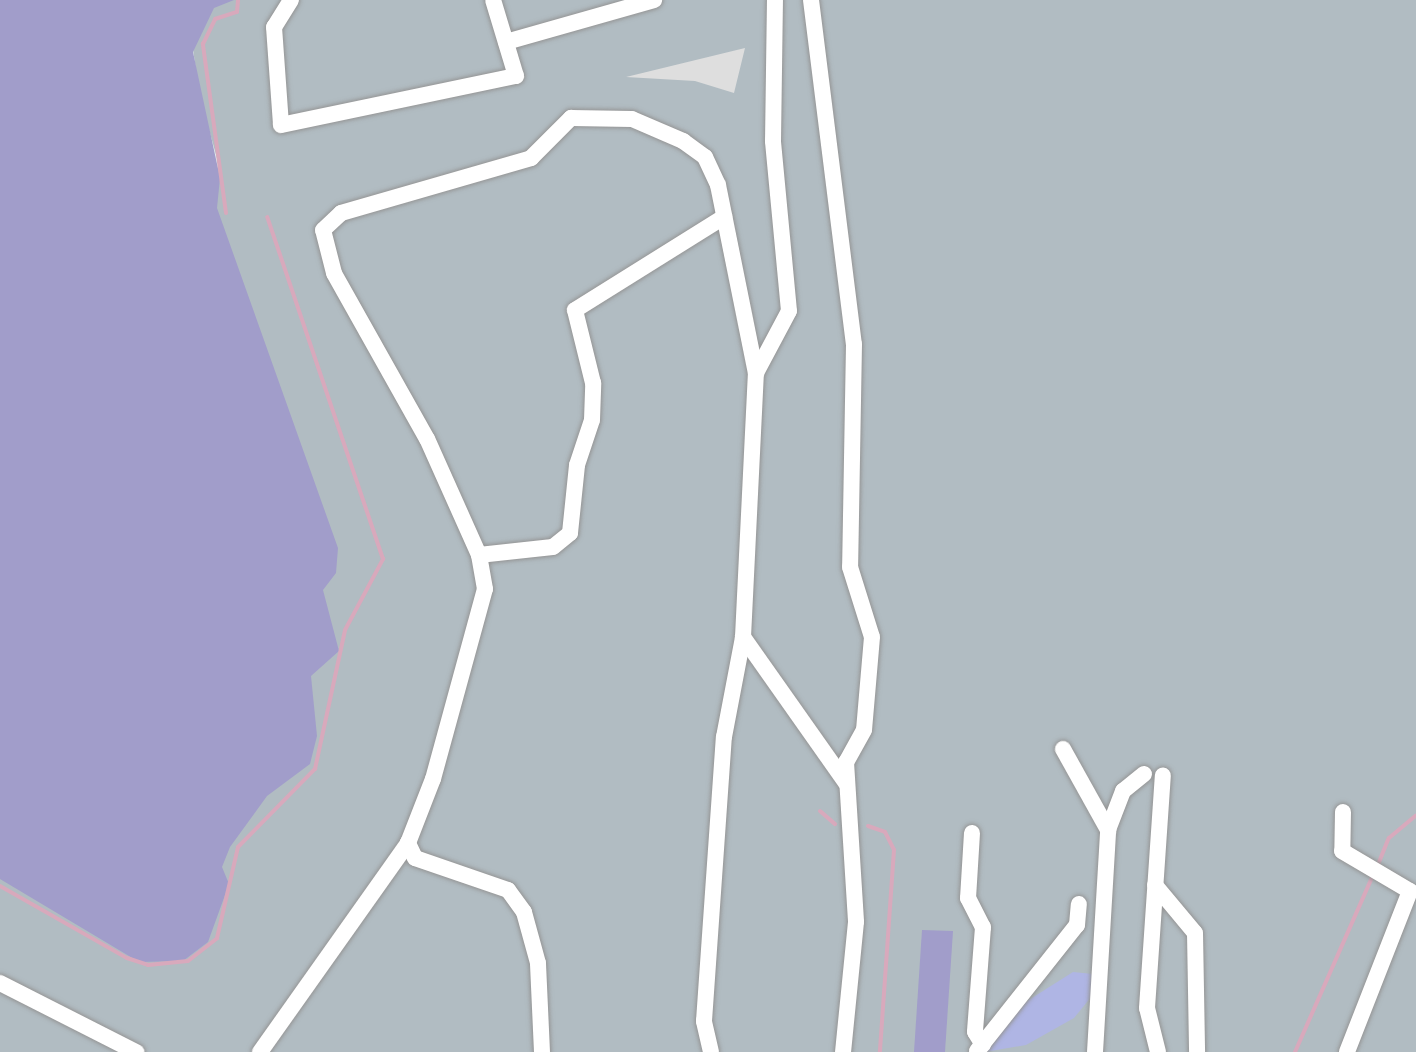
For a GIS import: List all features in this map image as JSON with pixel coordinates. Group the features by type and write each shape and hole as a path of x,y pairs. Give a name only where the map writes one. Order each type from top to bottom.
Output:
{"lane":[{"path":"291,0 274,27 281,125 516,76 493,0"},
{"path":"506,42 654,0"},
{"path":"756,373 789,311 773,141 775,0"},
{"path":"811,0 854,344 850,567 872,637 864,730 847,753 856,922 843,1052"},
{"path":"260,1052 408,843 485,589 479,555 427,439 334,273 322,239 329,220 531,158 571,118 594,117 659,129 705,157 724,217 756,373 743,637 724,737 704,1021 711,1052"},
{"path":"479,555 553,547 570,533 577,465 592,420 593,383 575,310 724,217"},
{"path":"743,637 847,785"},
{"path":"1063,749 1108,830"},
{"path":"1095,1052 1108,830 1123,791 1144,774"},
{"path":"1158,1052 1147,1008 1163,776"},
{"path":"1343,812 1342,851 1392,875 1410,891 1409,906 1351,1048"},
{"path":"972,833 968,898 983,927 975,1032 979,1048"},
{"path":"408,843 415,858 508,890 524,912 538,963 542,1052"},
{"path":"1155,885 1195,933 1197,1052"},
{"path":"979,1048 1077,925 1079,904"},
{"path":"2,984 136,1052"}],"shaded area":[{"path":"0,0 234,0 214,8 193,52 220,178 217,208 338,548 336,573 323,590 339,651 311,676 317,736 310,764 267,796 230,847 222,867 229,884 208,942 183,961 139,962 0,879"},
{"path":"195,0 1416,0 1416,1052 0,1052 0,817 248,312 214,220 218,162 200,97 190,29"},
{"path":"745,48 734,93 695,81 626,77"},
{"path":"922,930 953,931 945,1052 914,1052"},
{"path":"1073,972 1093,974 1092,996 1074,1018 1026,1045 985,1052 1016,1008"}],"waterway":[{"path":"226,213 203,44 215,19 237,12 238,0"},
{"path":"0,886 127,958 148,965 188,961 217,938 238,847 315,769 345,630 383,559 267,217"},
{"path":"820,811 835,824"},
{"path":"1377,867 1389,838 1416,815"},
{"path":"868,826 885,832 894,850 880,1052"},
{"path":"1295,1052 1373,875"}]}
